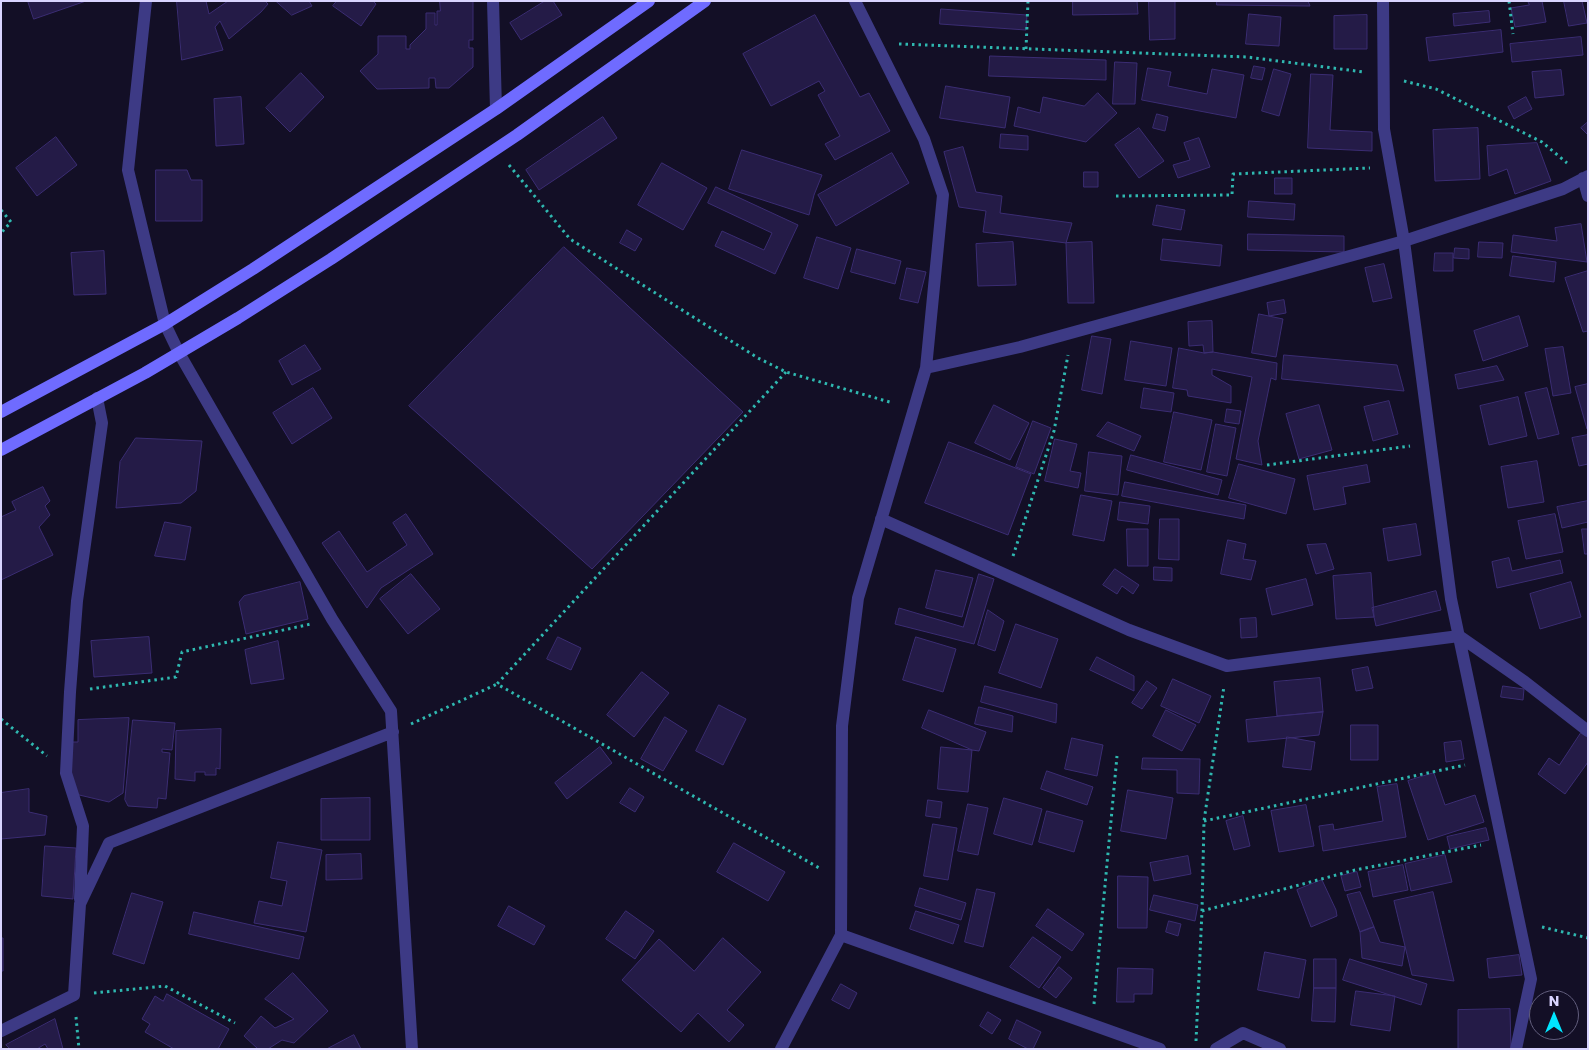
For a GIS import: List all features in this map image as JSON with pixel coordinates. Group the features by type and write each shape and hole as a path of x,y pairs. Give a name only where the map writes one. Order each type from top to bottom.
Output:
{"street":[{"path":"146,1 128,170 165,324 179,353 332,619 391,711 412,1049"},
{"path":"493,1 496,109"},
{"path":"1,412 165,324 253,269 496,109 649,1"},
{"path":"1,450 179,353 330,260 496,149 705,1"},
{"path":"781,1049 841,935 842,726 858,598 926,368 943,195 924,139 855,1"},
{"path":"1383,1 1384,129 1404,242 1451,600 1531,979 1516,1049"},
{"path":"926,368 1020,347 1404,242 1564,189 1586,177 1588,196"},
{"path":"1,1031 74,995 83,826 66,773 77,601 102,423 97,398"},
{"path":"881,519 1129,630 1227,666 1459,636 1525,682 1588,730"},
{"path":"80,904 109,843 393,732"},
{"path":"841,935 1160,1049"},
{"path":"1216,1049 1243,1033 1280,1049"}],"path":[{"path":"1026,49 1028,1"},
{"path":"1509,1 1513,34"},
{"path":"876,43 1247,57 1384,75 1436,90 1542,142 1586,177"},
{"path":"496,149 570,239 758,358 786,372 914,409"},
{"path":"1116,196 1232,195 1233,174 1391,167"},
{"path":"1,210 12,222 1,233"},
{"path":"1007,575 1054,431 1072,332"},
{"path":"393,732 497,684 786,372"},
{"path":"1266,466 1430,443"},
{"path":"70,692 176,677 182,652 332,619"},
{"path":"1196,1049 1204,821 1227,666"},
{"path":"497,684 841,881"},
{"path":"1,719 66,773"},
{"path":"1092,1024 1117,756"},
{"path":"1204,821 1485,761"},
{"path":"1202,911 1355,870 1502,840"},
{"path":"1519,922 1588,938"},
{"path":"79,1049 74,995 165,986 235,1023"}],"building":[{"path":"28,1 86,1 34,19"},
{"path":"177,1 206,1 209,14 228,1 265,1 268,4 229,39 220,21 215,27 223,50 182,60"},
{"path":"276,1 309,1 312,6 292,15"},
{"path":"337,1 373,1 376,4 361,26 333,6"},
{"path":"440,1 473,1 473,40 469,40 469,48 473,48 473,67 449,88 436,88 435,78 429,78 429,88 377,89 360,71 378,54 378,36 406,36 406,49 410,49 410,45 426,29 426,13 435,13 435,25 437,25 437,11 440,11"},
{"path":"545,1 553,1 562,15 521,40 510,23"},
{"path":"1073,1 1137,1 1138,14 1073,15"},
{"path":"1149,1 1175,1 1175,39 1150,40"},
{"path":"1217,1 1308,1 1310,6 1217,5"},
{"path":"1528,1 1542,1 1546,22 1515,27 1511,8 1529,5"},
{"path":"1564,1 1582,1 1587,23 1569,26"},
{"path":"941,9 1027,15 1026,30 940,24"},
{"path":"1489,11 1490,22 1454,26 1453,14"},
{"path":"1249,14 1281,17 1279,46 1246,44"},
{"path":"815,15 860,97 869,93 890,131 835,160 825,144 840,136 818,95 825,91 819,81 771,106 743,54"},
{"path":"1367,15 1367,49 1334,49 1334,16"},
{"path":"1501,30 1503,52 1429,61 1426,38"},
{"path":"1581,37 1583,55 1512,62 1510,44"},
{"path":"990,56 1106,60 1106,80 989,76"},
{"path":"1115,62 1137,63 1135,104 1113,104"},
{"path":"1254,66 1265,68 1262,80 1251,78"},
{"path":"1148,68 1171,72 1168,86 1207,94 1212,69 1244,75 1236,118 1142,100"},
{"path":"1274,69 1291,74 1279,116 1262,111"},
{"path":"1561,70 1564,95 1535,98 1532,72"},
{"path":"301,73 324,97 290,132 266,108"},
{"path":"1311,74 1333,75 1330,130 1372,132 1372,151 1308,148"},
{"path":"946,86 1010,97 1005,128 940,118"},
{"path":"1098,93 1117,113 1086,142 1014,126 1018,107 1040,113 1043,97 1084,106"},
{"path":"241,97 244,144 216,146 214,99"},
{"path":"1526,97 1532,109 1514,119 1508,107"},
{"path":"1157,114 1168,117 1165,131 1153,128"},
{"path":"603,117 617,138 539,190 526,170"},
{"path":"1588,122 1588,135 1581,128"},
{"path":"1139,128 1164,161 1139,178 1115,145"},
{"path":"1478,128 1480,179 1435,181 1433,130"},
{"path":"1001,134 1028,136 1028,150 1000,148"},
{"path":"56,137 77,165 37,196 16,168"},
{"path":"1199,138 1210,167 1178,178 1173,165 1190,160 1184,143"},
{"path":"1537,143 1551,181 1515,194 1507,169 1489,176 1487,146"},
{"path":"963,147 976,192 1002,196 1000,213 1072,223 1066,243 983,232 986,211 959,207 944,152"},
{"path":"742,150 822,175 809,215 729,189"},
{"path":"892,153 909,183 836,226 818,195"},
{"path":"662,163 707,188 683,230 638,205"},
{"path":"156,170 187,170 191,180 202,180 202,221 156,221"},
{"path":"1084,172 1098,172 1098,187 1084,187"},
{"path":"1275,178 1292,178 1292,194 1275,194"},
{"path":"716,187 798,225 775,274 715,246 722,231 764,250 772,233 708,203"},
{"path":"1249,201 1295,204 1294,220 1248,217"},
{"path":"1157,205 1185,210 1181,230 1153,225"},
{"path":"1581,224 1587,262 1511,252 1513,235 1557,241 1555,228"},
{"path":"627,230 642,239 635,251 620,243"},
{"path":"1248,234 1344,236 1344,252 1248,250"},
{"path":"817,237 851,248 838,289 804,278"},
{"path":"1163,239 1222,245 1220,266 1161,260"},
{"path":"1013,242 1016,285 978,286 976,244"},
{"path":"1092,242 1094,303 1068,303 1066,243"},
{"path":"1479,242 1503,243 1502,258 1478,257"},
{"path":"564,247 743,412 592,569 409,406"},
{"path":"1455,248 1469,249 1469,259 1454,258"},
{"path":"857,249 901,261 895,284 851,272"},
{"path":"104,251 106,294 74,295 71,253"},
{"path":"1435,253 1453,253 1453,271 1434,271"},
{"path":"1513,256 1556,262 1554,282 1510,276"},
{"path":"1384,264 1392,298 1373,302 1365,268"},
{"path":"907,268 926,272 918,303 900,299"},
{"path":"1588,271 1588,331 1583,332 1565,278"},
{"path":"1284,300 1286,313 1269,316 1267,303"},
{"path":"1259,314 1283,319 1276,357 1252,353"},
{"path":"1519,316 1528,346 1483,361 1474,331"},
{"path":"1212,321 1213,352 1204,353 1203,345 1189,346 1188,322"},
{"path":"1092,336 1111,339 1102,394 1082,390"},
{"path":"1131,341 1172,348 1166,386 1125,380"},
{"path":"305,345 321,369 292,385 279,361"},
{"path":"1563,347 1571,393 1553,396 1545,349"},
{"path":"1179,348 1277,363 1276,380 1271,378 1258,441 1262,465 1236,459 1252,377 1212,369 1212,375 1231,386 1231,403 1188,396 1187,390 1173,388"},
{"path":"1284,355 1397,365 1404,391 1282,379"},
{"path":"1497,366 1504,380 1458,389 1455,375"},
{"path":"1588,384 1588,428 1587,429 1575,387"},
{"path":"313,388 332,418 292,444 273,413"},
{"path":"1144,388 1174,393 1171,412 1141,408"},
{"path":"1547,388 1559,434 1538,439 1525,393"},
{"path":"1518,397 1527,436 1489,445 1480,406"},
{"path":"1389,401 1398,434 1373,441 1364,407"},
{"path":"994,405 1029,423 1010,460 975,443"},
{"path":"1319,405 1332,450 1299,459 1286,414"},
{"path":"1227,409 1241,411 1239,424 1225,422"},
{"path":"1174,412 1212,420 1201,470 1164,462"},
{"path":"1033,421 1051,428 1034,474 1016,467"},
{"path":"1108,422 1141,436 1134,451 1097,436"},
{"path":"1216,424 1236,428 1227,476 1207,472"},
{"path":"1588,435 1588,464 1579,466 1572,438"},
{"path":"136,438 202,441 196,491 181,503 116,508 120,462"},
{"path":"1055,439 1077,444 1070,471 1081,473 1078,488 1045,481"},
{"path":"949,442 1031,474 1008,535 925,503"},
{"path":"1089,452 1122,456 1118,495 1085,491"},
{"path":"1131,455 1222,480 1218,495 1127,470"},
{"path":"1537,461 1544,502 1508,508 1501,467"},
{"path":"1239,464 1295,479 1286,514 1229,498"},
{"path":"1367,465 1370,482 1343,487 1346,504 1314,510 1307,476"},
{"path":"1125,482 1246,505 1244,519 1122,496"},
{"path":"43,487 50,501 45,506 50,515 39,527 53,555 1,580 1,517 16,510 12,502"},
{"path":"1081,495 1112,501 1104,541 1073,535"},
{"path":"1588,501 1588,522 1562,528 1557,507"},
{"path":"1120,502 1150,506 1148,524 1118,520"},
{"path":"406,514 433,554 381,588 367,608 322,543 339,531 367,572 407,545 393,523"},
{"path":"1555,514 1563,552 1526,559 1518,521"},
{"path":"1160,519 1179,519 1179,560 1159,559"},
{"path":"165,522 191,527 185,560 155,556"},
{"path":"1416,524 1421,555 1388,561 1383,529"},
{"path":"1127,529 1148,529 1148,566 1128,566"},
{"path":"1582,529 1588,529 1588,554 1585,554"},
{"path":"1228,540 1246,544 1243,559 1256,561 1251,580 1221,574"},
{"path":"1326,544 1334,569 1316,574 1307,545"},
{"path":"1509,558 1512,571 1560,560 1563,573 1497,588 1492,562"},
{"path":"1154,567 1172,568 1172,581 1154,580"},
{"path":"1115,569 1139,585 1133,594 1122,586 1117,594 1103,585"},
{"path":"936,570 973,578 962,617 926,608"},
{"path":"1371,573 1374,617 1336,619 1333,576"},
{"path":"411,574 440,609 408,634 380,599"},
{"path":"979,574 994,579 974,644 895,624 899,608 963,627"},
{"path":"1306,579 1313,605 1272,615 1266,589"},
{"path":"300,582 308,619 246,634 239,602 244,596"},
{"path":"1571,582 1581,617 1540,629 1530,594"},
{"path":"1436,591 1441,610 1376,626 1372,608"},
{"path":"988,610 1004,621 995,651 978,645"},
{"path":"1256,618 1257,637 1241,638 1240,619"},
{"path":"1016,624 1058,639 1041,688 999,673"},
{"path":"149,637 152,673 94,677 91,641"},
{"path":"558,637 581,648 571,670 547,659"},
{"path":"916,637 956,649 943,692 903,680"},
{"path":"278,641 284,679 251,684 245,650"},
{"path":"1097,657 1134,676 1134,691 1090,670"},
{"path":"1368,667 1373,688 1356,691 1352,670"},
{"path":"642,672 669,693 634,737 607,715"},
{"path":"1320,678 1323,712 1277,716 1274,682"},
{"path":"1173,679 1211,696 1199,723 1161,706"},
{"path":"1147,681 1157,688 1142,709 1132,703"},
{"path":"985,686 1057,704 1056,723 981,702"},
{"path":"1503,686 1524,689 1523,700 1501,697"},
{"path":"719,705 746,719 723,765 696,751"},
{"path":"979,707 1013,716 1012,732 975,724"},
{"path":"929,710 986,732 979,751 972,750 922,728"},
{"path":"1166,710 1196,725 1182,751 1153,736"},
{"path":"1323,712 1319,735 1248,742 1246,720"},
{"path":"665,717 687,731 663,771 641,759"},
{"path":"129,718 123,793 109,802 75,794 71,779 72,742 78,742 78,720"},
{"path":"133,720 175,723 172,750 162,749 162,752 170,753 166,799 158,798 157,808 128,806 125,800"},
{"path":"1351,725 1378,725 1378,760 1351,760"},
{"path":"221,729 220,769 216,768 216,775 205,775 205,772 195,772 195,781 175,779 176,731"},
{"path":"1581,733 1588,737 1588,762 1565,794 1538,774 1549,758 1559,765"},
{"path":"1287,737 1315,742 1311,770 1283,767"},
{"path":"1072,738 1103,745 1097,776 1065,769"},
{"path":"1461,741 1464,759 1446,762 1444,743"},
{"path":"600,747 612,763 567,799 555,783"},
{"path":"941,747 972,750 968,792 938,789"},
{"path":"1143,758 1200,759 1199,794 1177,793 1177,770 1142,769"},
{"path":"1047,771 1093,787 1087,805 1041,789"},
{"path":"1434,773 1445,805 1475,795 1484,822 1428,840 1408,781"},
{"path":"1397,784 1406,837 1323,851 1319,826 1333,824 1334,830 1383,821 1377,787"},
{"path":"630,788 644,797 635,812 620,803"},
{"path":"29,789 29,812 47,816 45,835 1,839 1,793"},
{"path":"1128,790 1173,798 1166,839 1121,831"},
{"path":"370,798 370,840 321,840 321,799"},
{"path":"1004,798 1042,809 1032,845 994,834"},
{"path":"928,800 942,802 940,818 926,816"},
{"path":"968,804 988,808 978,855 958,851"},
{"path":"1306,805 1314,846 1279,852 1271,811"},
{"path":"1047,811 1083,821 1074,852 1039,842"},
{"path":"1243,816 1250,846 1234,850 1226,821"},
{"path":"933,824 957,828 948,880 924,876"},
{"path":"1486,828 1489,840 1450,849 1447,837"},
{"path":"278,842 322,850 306,932 254,923 259,901 282,906 287,881 271,878"},
{"path":"734,843 785,872 768,901 717,872"},
{"path":"45,846 76,848 73,899 42,896"},
{"path":"361,854 362,879 326,880 326,855"},
{"path":"1445,855 1452,882 1411,891 1405,864"},
{"path":"1188,856 1191,874 1154,881 1150,863"},
{"path":"1403,865 1408,890 1373,897 1368,872"},
{"path":"1357,872 1361,887 1345,891 1341,876"},
{"path":"1118,876 1148,877 1147,928 1118,928"},
{"path":"1322,880 1337,916 1311,927 1297,890"},
{"path":"920,888 966,903 961,920 915,906"},
{"path":"977,889 995,893 983,947 965,942"},
{"path":"1360,892 1374,927 1360,932 1347,895"},
{"path":"1433,892 1454,981 1412,975 1394,901"},
{"path":"132,893 163,902 144,964 113,954"},
{"path":"1154,895 1198,905 1195,921 1150,910"},
{"path":"509,906 545,926 534,945 498,926"},
{"path":"1048,909 1084,934 1072,951 1036,926"},
{"path":"626,911 654,931 635,959 606,939"},
{"path":"916,911 959,925 953,944 910,929"},
{"path":"194,912 304,937 299,959 189,934"},
{"path":"1169,921 1181,924 1178,936 1166,932"},
{"path":"1374,927 1380,942 1405,947 1402,966 1362,958 1360,932"},
{"path":"1033,937 1061,957 1039,988 1010,967"},
{"path":"1,938 3,938 3,971 1,971"},
{"path":"723,938 761,972 727,1010 744,1025 729,1042 698,1013 681,1032 622,980 659,939 694,971"},
{"path":"1265,952 1306,960 1299,998 1258,990"},
{"path":"1519,955 1522,975 1489,978 1487,959"},
{"path":"1314,959 1336,959 1336,988 1314,988"},
{"path":"1350,959 1427,984 1421,1005 1343,980"},
{"path":"1059,967 1072,978 1056,998 1043,988"},
{"path":"1118,968 1153,969 1152,994 1134,994 1134,1002 1117,1002"},
{"path":"293,973 328,1011 294,1043 282,1040 268,1049 258,1049 244,1036 261,1016 275,1028 294,1019 265,999"},
{"path":"841,984 857,993 849,1009 832,1000"},
{"path":"1314,988 1336,988 1335,1022 1312,1021"},
{"path":"1356,991 1395,996 1390,1031 1351,1025"},
{"path":"167,994 229,1029 218,1049 174,1049 145,1032 150,1024 142,1019 155,996 163,1001"},
{"path":"1510,1009 1511,1049 1458,1049 1458,1010"},
{"path":"988,1012 1001,1020 992,1034 980,1026"},
{"path":"55,1019 63,1049 48,1049 45,1044 37,1049 10,1049 6,1045"},
{"path":"1017,1020 1041,1032 1033,1049 1028,1049 1009,1039"},
{"path":"354,1035 361,1049 327,1049"}]}
